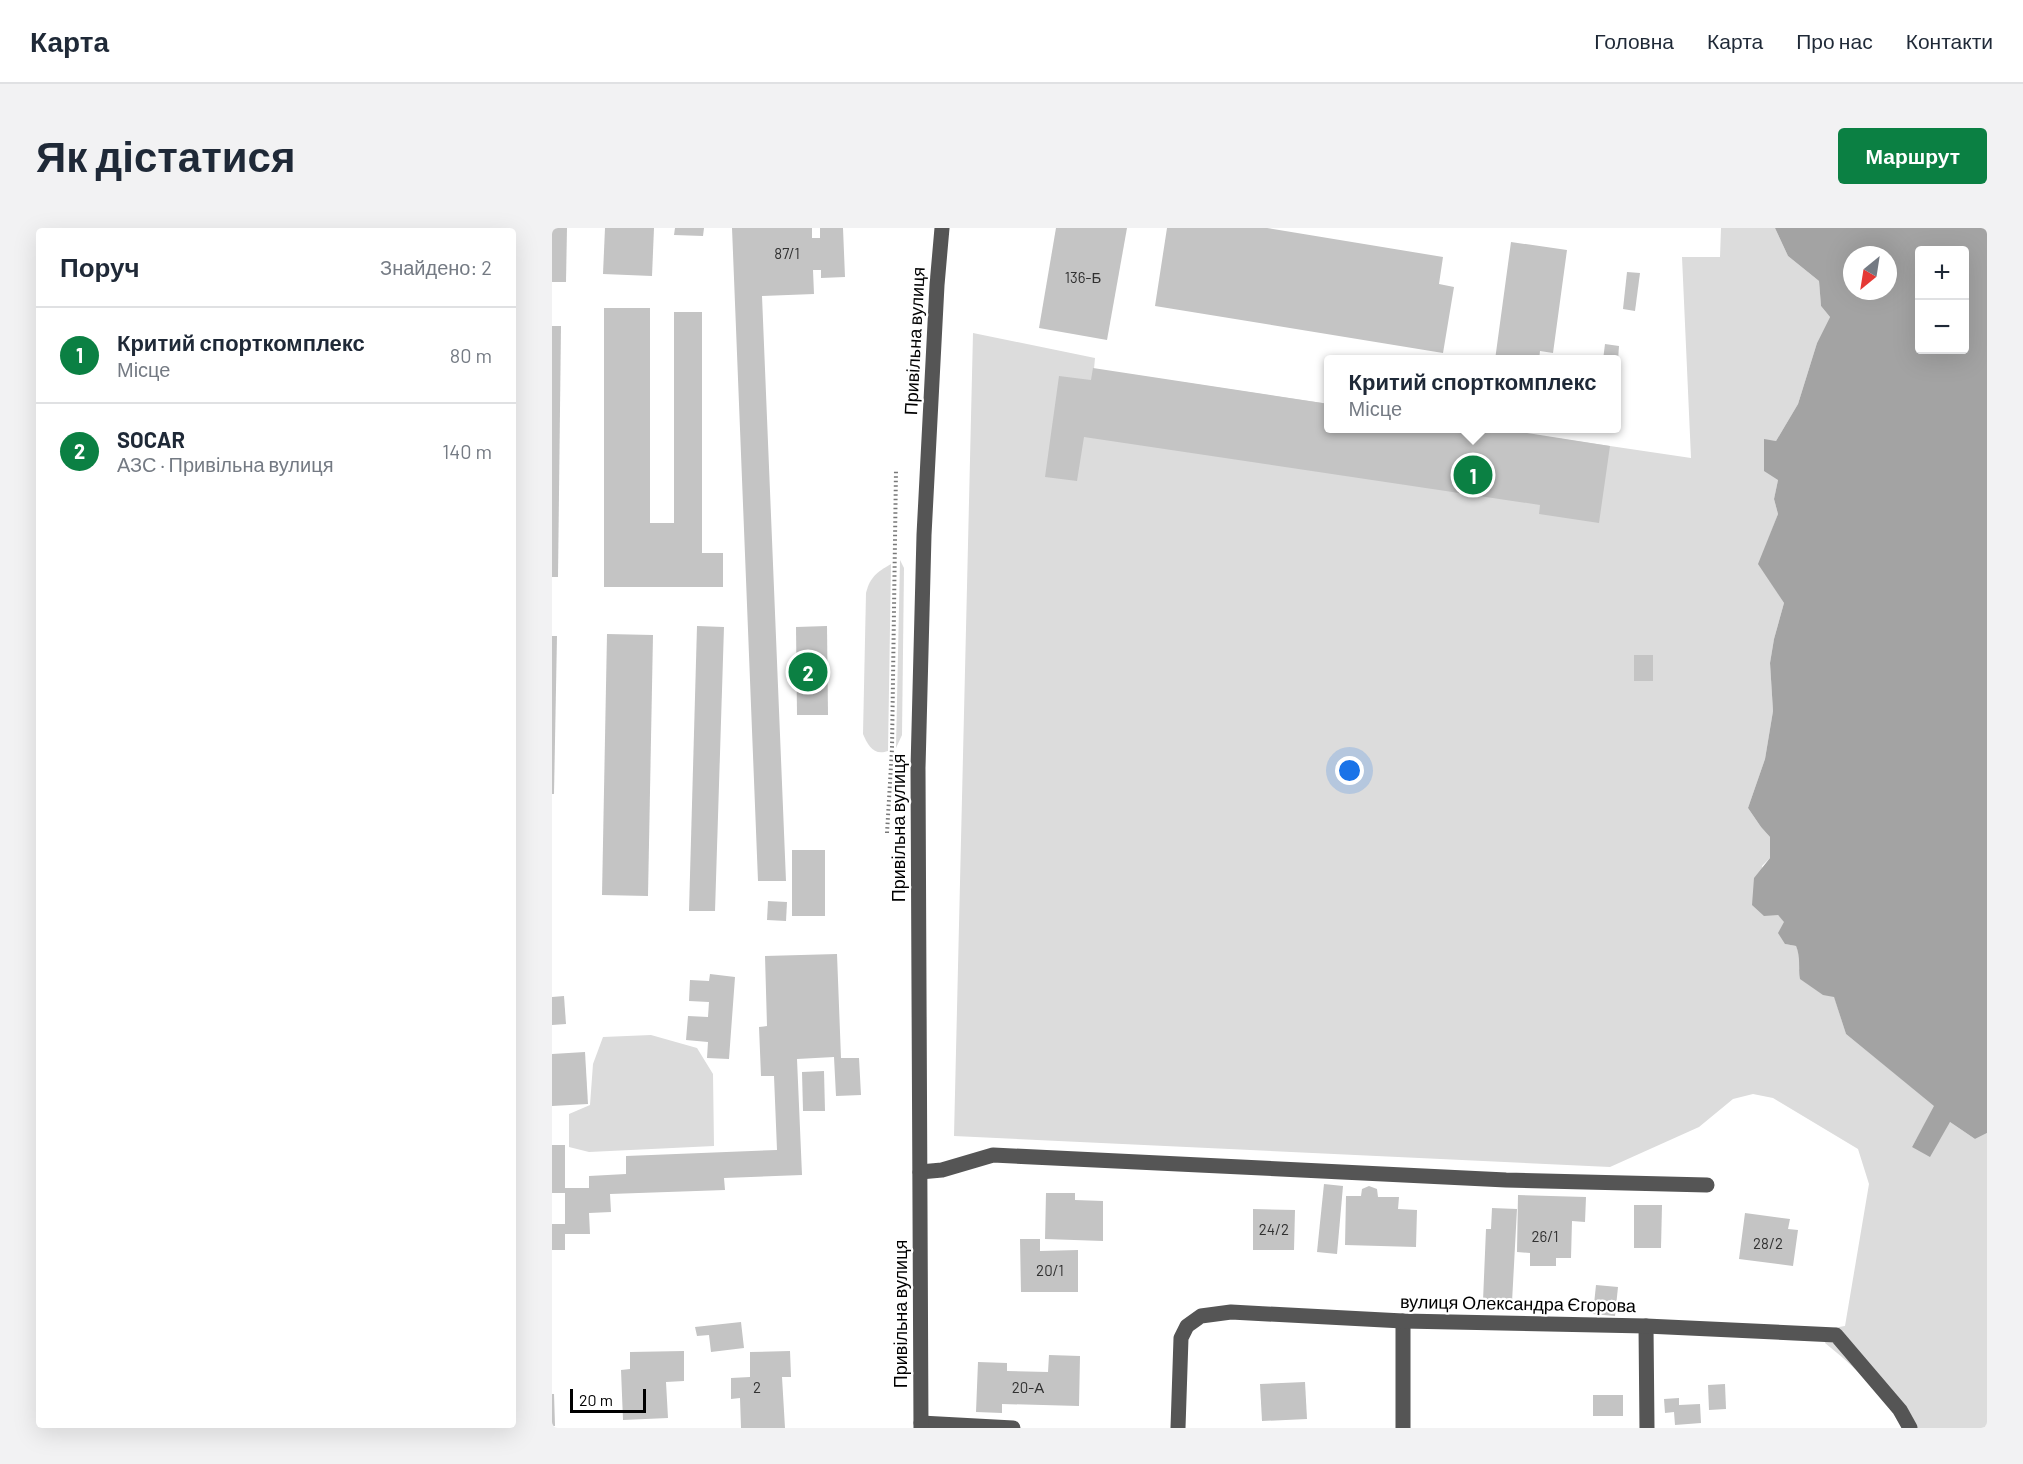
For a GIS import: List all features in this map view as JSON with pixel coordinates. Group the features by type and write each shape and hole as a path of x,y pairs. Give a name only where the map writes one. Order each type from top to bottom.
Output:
{"street":[{"name":"Привільна вулиця","path":"921,1426 918,768 925,523 942,228"},
{"path":"920,1172 942,1170 993,1155 1506,1180 1707,1185"},
{"name":"вулиця Олександра Єгорова","path":"1178,1428 1180,1338 1187,1326 1201,1316 1231,1311 1403,1321 1646,1326 1836,1335 1900,1410 1910,1428"},
{"path":"1403,1321 1403,1428"},
{"path":"1646,1326 1647,1428"},
{"path":"921,1426 1013,1428"}],"path":[{"path":"887,832 892,726 896,470"}],"shaded area":[{"path":"1721,228 1775,228 1788,256 1819,281 1821,306 1830,317 1817,343 1798,404 1776,441 1764,440 1778,480 1774,499 1778,514 1759,564 1784,603 1770,663 1773,711 1765,759 1748,808 1770,837 1770,858 1762,866 1778,915 1785,922 1785,944 1796,946 1801,958 1799,969 1834,996 1846,1034 1935,1106 1912,1147 1950,1122 1975,1139 1987,1133 1987,1428 1902,1428 1868,1382 1825,1343 1827,1329 1845,1326 1869,1184 1858,1149 1773,1098 1753,1094 1733,1099 1699,1127 1610,1167 954,1136 973,333 1095,358 1094,369 1324,403 1324,433 1522,433 1691,458 1682,257 1720,257"},
{"path":"1775,228 1987,228 1987,1133 1975,1139 1950,1122 1930,1157 1912,1147 1934,1106 1846,1034 1834,997 1823,995 1800,979 1796,946 1785,944 1778,933 1784,922 1778,915 1764,916 1752,905 1754,878 1770,858 1770,837 1748,808 1765,759 1773,711 1770,663 1784,603 1758,564 1778,514 1774,499 1778,480 1764,471 1764,439 1776,441 1798,404 1817,343 1830,317 1821,306 1819,281 1788,256"},
{"path":"900,560 904,568 902,735 896,748"},
{"path":"891,564 888,751 879,752 869,746 863,734 866,593 875,576"},
{"path":"651,1035 697,1048 713,1074 714,1146 589,1152 569,1147 569,1114 590,1105 593,1064 603,1037"}],"building":[{"path":"552,228 567,228 566,282 552,282"},
{"path":"605,228 654,228 652,276 603,274"},
{"path":"675,228 704,228 703,236 674,235"},
{"path":"732,228 812,228 812,238 820,238 820,228 843,228 845,277 821,278 821,270 813,270 814,294 762,296 786,881 758,881"},
{"path":"1056,228 1127,228 1107,340 1039,328"},
{"path":"1167,228 1267,228 1443,257 1439,284 1454,287 1443,353 1155,306"},
{"path":"1511,242 1567,250 1553,353 1540,351 1540,355 1496,355"},
{"path":"1627,272 1640,273 1635,311 1623,309"},
{"path":"604,308 650,308 650,523 674,523 674,312 702,312 702,553 723,553 723,587 604,587"},
{"path":"552,326 561,326 558,577 552,577"},
{"path":"1605,344 1619,346 1618,355 1604,355"},
{"path":"1093,368 1324,403 1324,433 1527,433 1610,446 1599,523 1539,514 1540,505 1084,437 1077,481 1045,477 1059,376 1091,380"},
{"path":"697,626 724,627 715,911 689,911"},
{"path":"827,626 828,715 797,715 796,627"},
{"path":"607,634 653,635 648,896 602,895"},
{"path":"552,636 557,636 554,794 552,794"},
{"path":"1634,655 1653,655 1653,681 1634,681"},
{"path":"792,850 825,850 825,916 792,916"},
{"path":"768,901 787,902 786,921 767,920"},
{"path":"837,954 841,1058 859,1058 861,1095 836,1096 834,1057 797,1059 802,1175 724,1178 725,1190 610,1194 611,1212 589,1213 590,1234 565,1234 565,1250 552,1250 552,1224 565,1224 565,1193 552,1193 552,1145 565,1145 565,1188 589,1188 589,1176 626,1174 626,1156 777,1150 774,1076 761,1076 759,1027 767,1026 765,956"},
{"path":"710,974 735,977 729,1059 707,1058 708,1042 686,1040 688,1016 708,1017 709,1002 689,1001 690,980 709,981"},
{"path":"564,996 566,1024 552,1025 552,997"},
{"path":"585,1052 588,1104 552,1106 552,1054"},
{"path":"824,1071 825,1111 803,1111 802,1072"},
{"path":"1324,1184 1343,1186 1337,1254 1317,1252"},
{"path":"1369,1186 1377,1189 1378,1197 1399,1197 1398,1209 1417,1210 1416,1247 1345,1245 1346,1196 1361,1196 1362,1189"},
{"path":"1046,1193 1075,1193 1075,1200 1103,1201 1103,1241 1045,1239"},
{"path":"1518,1195 1586,1197 1585,1222 1572,1221 1571,1258 1556,1258 1556,1266 1530,1266 1530,1253 1517,1252"},
{"path":"1634,1205 1662,1205 1661,1248 1634,1248"},
{"path":"1492,1208 1517,1209 1512,1302 1483,1301 1486,1229 1491,1229"},
{"path":"1253,1209 1295,1210 1294,1250 1253,1250"},
{"path":"1745,1213 1790,1219 1788,1229 1798,1230 1793,1266 1739,1259"},
{"path":"1020,1239 1040,1239 1040,1251 1078,1250 1078,1292 1021,1292"},
{"path":"1596,1285 1618,1287 1615,1316 1593,1314"},
{"path":"741,1322 744,1348 711,1352 709,1335 697,1336 695,1327"},
{"path":"684,1351 684,1381 666,1382 668,1418 623,1420 621,1370 630,1369 630,1352"},
{"path":"790,1351 791,1377 782,1377 785,1428 741,1428 740,1398 731,1399 731,1378 750,1377 750,1352"},
{"path":"1049,1355 1080,1356 1079,1406 1002,1404 1002,1413 976,1412 978,1362 1007,1363 1007,1371 1048,1372"},
{"path":"1305,1382 1307,1419 1262,1421 1260,1384"},
{"path":"1725,1384 1726,1409 1709,1410 1708,1385"},
{"path":"552,1394 554,1394 555,1426 552,1426"},
{"path":"1593,1395 1623,1395 1623,1416 1593,1416"},
{"path":"1679,1398 1679,1405 1700,1404 1701,1423 1675,1425 1674,1412 1665,1413 1664,1399"}],"place":[{"name":"Критий спорткомплекс","path":"1473,475"},
{"name":"SOCAR","path":"808,672"}]}
